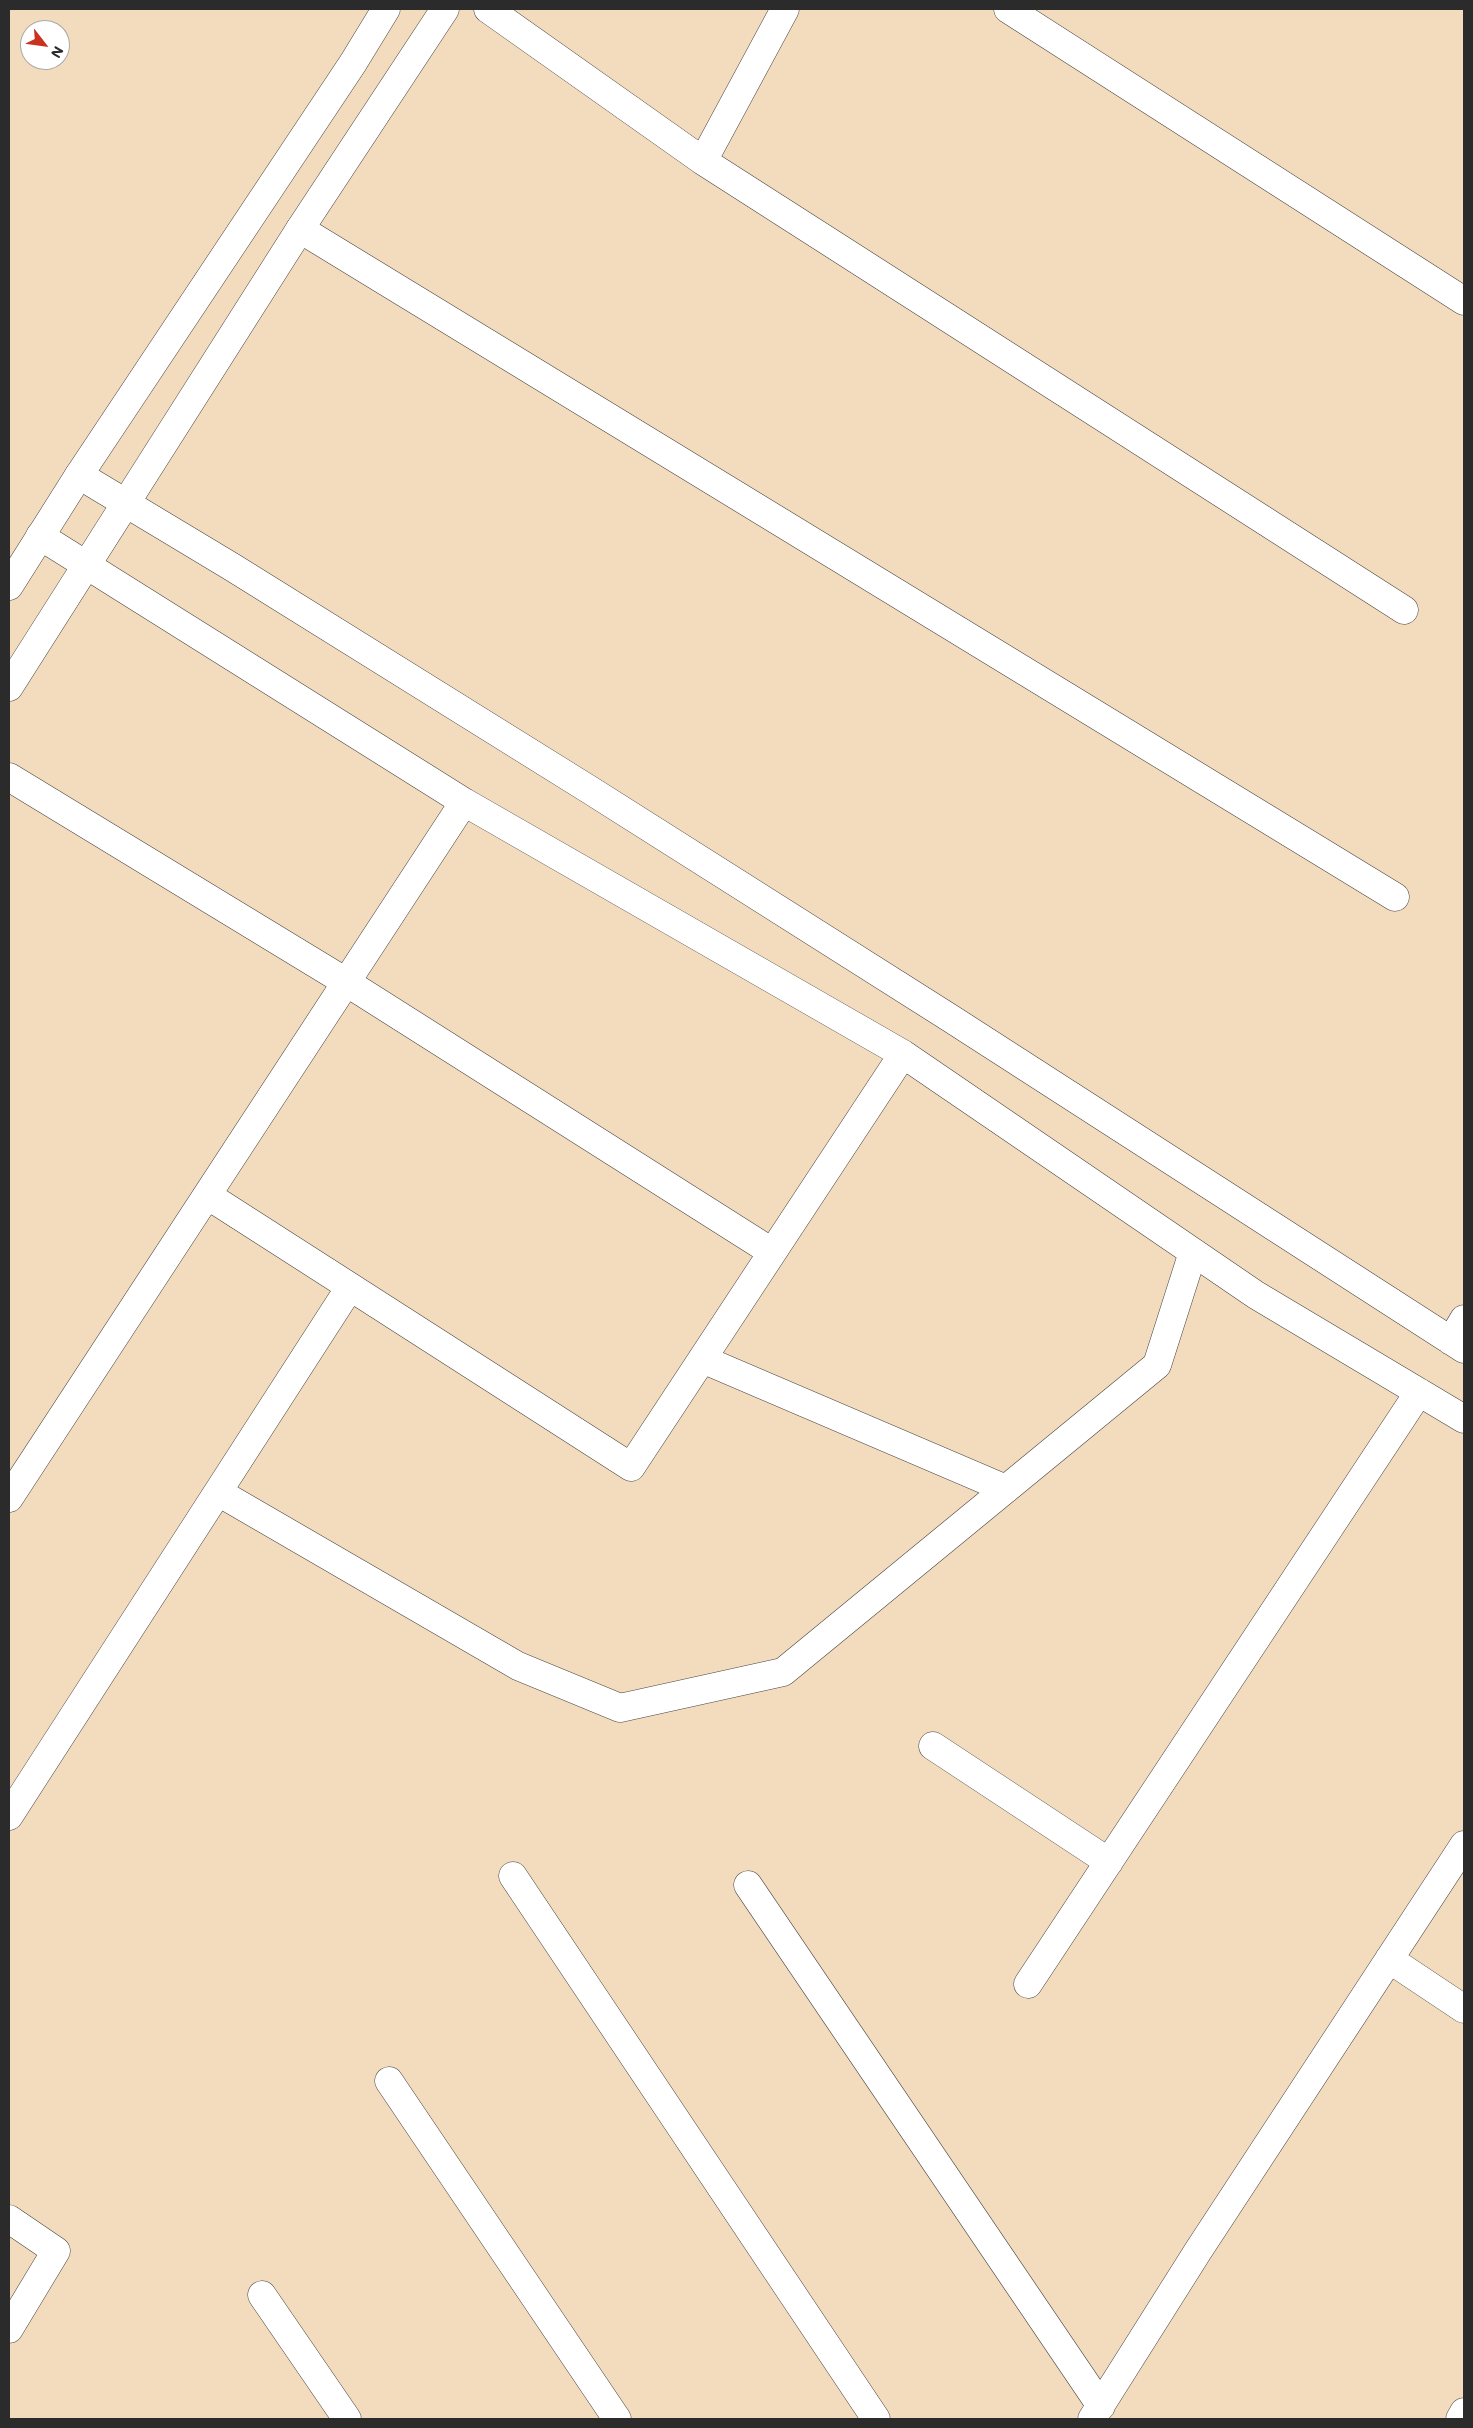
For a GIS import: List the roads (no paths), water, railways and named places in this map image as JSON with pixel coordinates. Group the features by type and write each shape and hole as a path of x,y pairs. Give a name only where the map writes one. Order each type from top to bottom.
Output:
{"street":[{"path":"9,586 79,475 348,71 386,9"},
{"path":"9,687 300,229 445,9"},
{"path":"488,9 703,161 1404,610"},
{"path":"703,161 785,9"},
{"path":"1008,9 1464,301"},
{"path":"300,229 1396,898"},
{"path":"79,475 766,902 1460,1337"},
{"path":"40,536 464,802 903,1054 1256,1295 1464,1419"},
{"path":"9,777 346,982 772,1252"},
{"path":"9,1498 464,802"},
{"path":"207,1195 631,1467 903,1054"},
{"path":"218,1492 518,1666 620,1708 783,1672 1157,1365 1193,1252"},
{"path":"9,1816 350,1287"},
{"path":"702,1359 1006,1489"},
{"path":"1028,1984 1419,1392"},
{"path":"933,1746 1109,1862"},
{"path":"748,1885 1097,2412 1203,2242 1464,1845"},
{"path":"513,1876 876,2419"},
{"path":"1389,1959 1464,2009"},
{"path":"389,2081 617,2419"},
{"path":"9,2219 56,2251 9,2329"},
{"path":"262,2295 347,2419"},
{"path":"1460,2419 1464,2412"}]}
